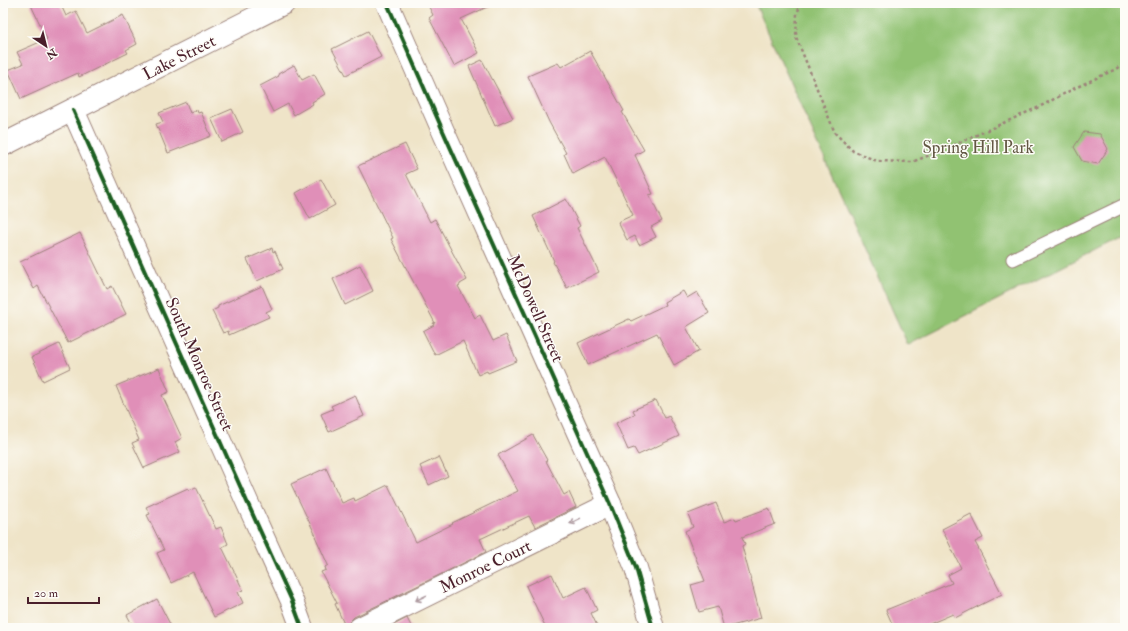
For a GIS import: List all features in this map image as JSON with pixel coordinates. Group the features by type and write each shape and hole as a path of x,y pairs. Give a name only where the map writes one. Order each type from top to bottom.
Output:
{"street":[{"name":"Lake Street","path":"73,110 284,3"},
{"name":"McDowell Street","path":"387,3 452,152 610,504 636,568 653,628"},
{"path":"3,145 73,110"},
{"name":"South Monroe Street","path":"73,110 292,601 302,628"},
{"name":"Monroe Court","path":"360,628 610,504"}],"lane":[{"path":"1013,259 1125,205"}],"path":[{"path":"802,3 797,13 796,37 835,133 853,151 877,161 912,162 943,150 1039,107 1114,70 1125,63"}],"green space":[{"name":"Spring Hill Park","path":"755,3 1125,3 1125,235 908,345"}],"building":[{"path":"30,3 60,3 66,16 76,11 87,33 123,15 137,44 126,50 128,53 79,77 78,73 21,99 8,70 23,64 17,52 47,39"},
{"path":"427,3 496,3 461,19 479,53 454,66 429,18 433,15"},
{"path":"368,31 381,57 346,75 332,49"},
{"path":"590,51 644,150 635,155 653,194 649,195 662,221 651,227 656,237 639,245 635,236 627,240 618,222 633,215 605,157 573,174 564,154 566,153 549,122 528,76 558,63 561,67"},
{"path":"482,60 513,118 495,126 469,66"},
{"path":"294,65 302,80 314,74 325,94 312,102 313,104 294,115 288,104 273,112 260,86 279,76 278,74"},
{"path":"186,102 190,113 197,110 198,113 201,112 211,136 168,153 156,124 163,122 159,113"},
{"path":"232,109 243,132 222,142 211,118"},
{"path":"1084,132 1100,134 1108,149 1098,164 1082,161 1074,147"},
{"path":"405,144 417,169 406,174 430,222 435,219 467,280 458,286 475,318 480,315 493,341 506,335 517,361 488,373 487,371 478,375 463,341 435,355 423,331 435,323 391,239 393,238 358,166"},
{"path":"321,179 335,205 310,219 296,193"},
{"path":"566,199 580,226 577,228 599,272 567,288 553,262 554,261 533,216"},
{"path":"80,233 107,289 112,286 126,314 68,343 38,286 34,289 20,262"},
{"path":"272,248 273,252 275,251 283,269 257,281 247,259"},
{"path":"360,265 373,291 345,305 333,279"},
{"path":"262,286 272,309 266,312 269,317 229,335 228,331 223,333 212,311 218,308 218,306"},
{"path":"683,291 687,298 697,292 709,313 686,327 699,351 674,365 657,333 588,365 578,343 629,319 631,321 665,305 664,302"},
{"path":"59,344 70,368 43,381 32,357"},
{"path":"159,368 169,392 162,395 182,438 175,442 180,452 144,468 132,443 139,440 116,386"},
{"path":"355,395 364,416 329,432 321,414 333,409 331,406"},
{"path":"656,400 665,418 669,416 679,436 638,455 634,448 628,450 616,423 635,414 633,410"},
{"path":"533,435 564,495 569,492 576,507 535,527 529,516 480,539 486,552 354,617 348,625 345,626 335,604 337,603 321,572 326,570 325,567 328,565 291,484 326,468 342,503 354,498 355,501 388,485 416,542 518,491 498,455"},
{"path":"439,457 448,476 429,485 420,466"},
{"path":"196,487 216,529 221,527 228,544 222,547 243,590 238,592 243,603 214,617 193,572 171,583 157,553 164,550 147,515 150,514 146,507 188,488 189,490"},
{"path":"716,503 724,522 735,518 736,520 769,508 775,524 742,537 745,544 742,546 761,618 724,628 718,607 699,612 691,585 705,581 685,531 693,527 688,514"},
{"path":"971,514 983,538 975,542 1002,594 955,618 953,614 920,628 894,628 886,610 952,583 948,575 961,568 942,529"},
{"path":"552,574 563,598 586,587 597,610 591,613 598,628 546,628 526,586"},
{"path":"157,599 172,628 134,628 127,615"},
{"path":"407,618 412,628 388,628"}],"cycle path":[{"path":"387,3 610,504 636,568 653,628"},
{"path":"73,110 292,601 302,628"}]}
